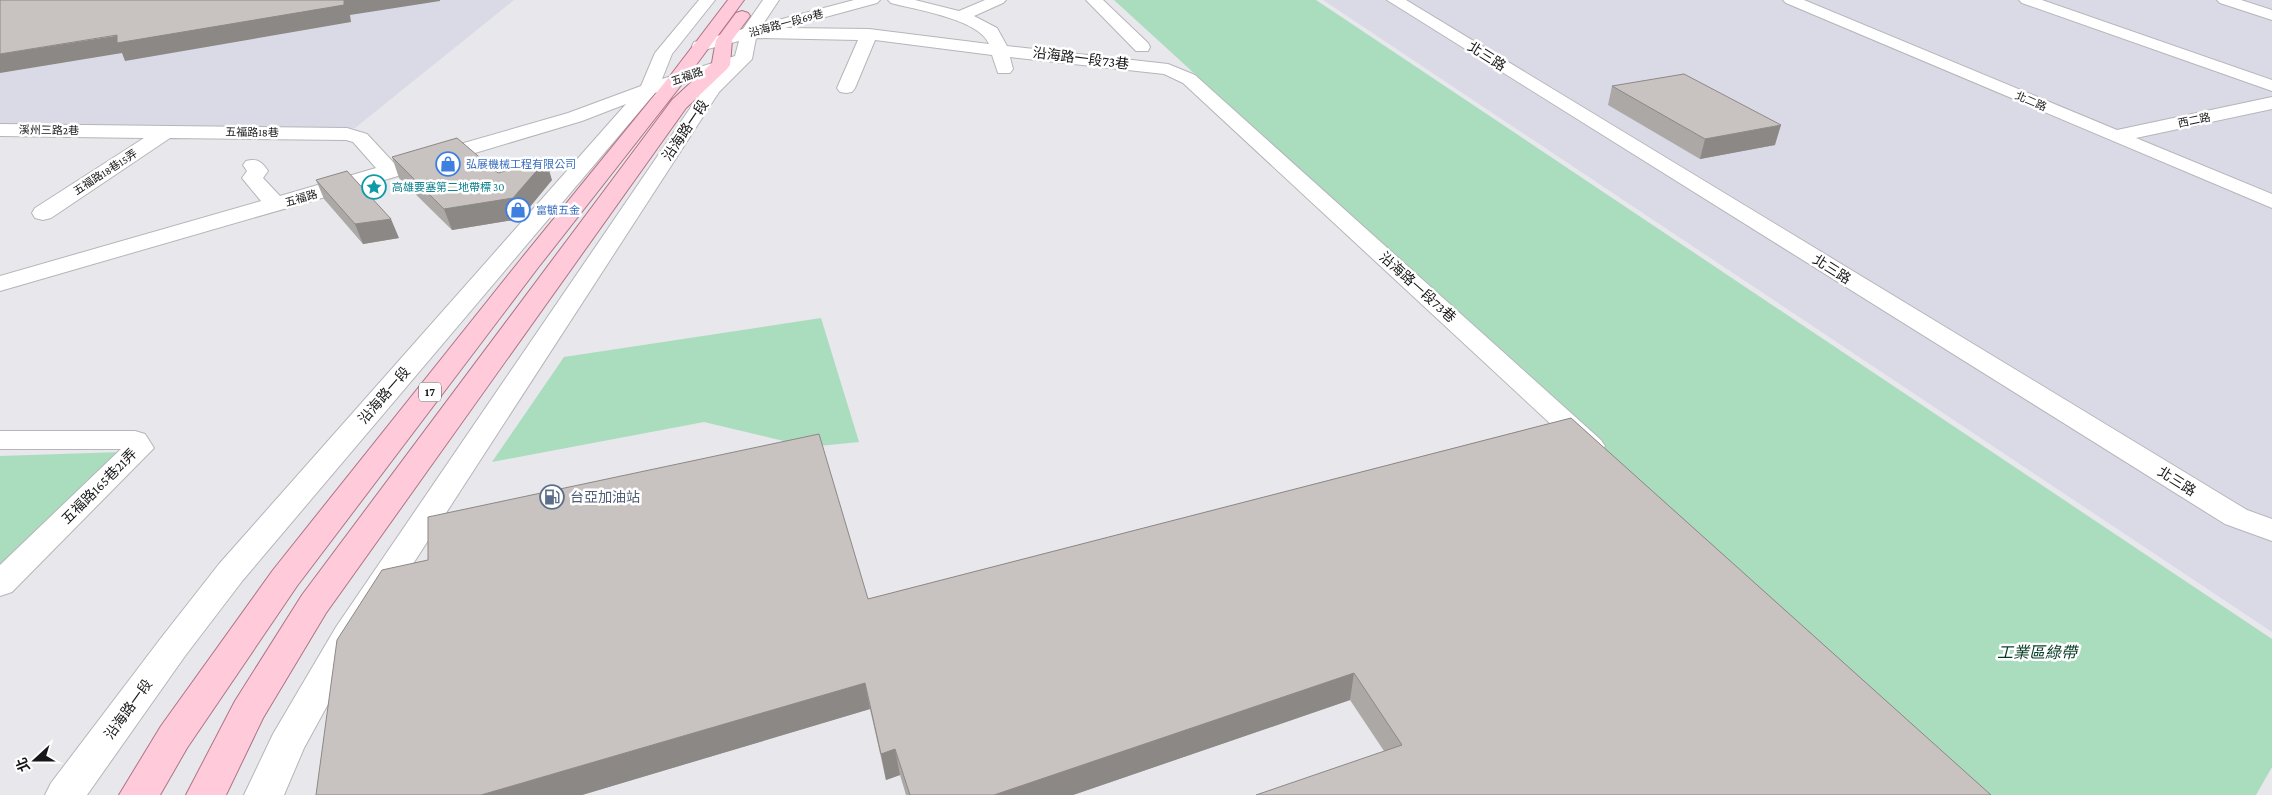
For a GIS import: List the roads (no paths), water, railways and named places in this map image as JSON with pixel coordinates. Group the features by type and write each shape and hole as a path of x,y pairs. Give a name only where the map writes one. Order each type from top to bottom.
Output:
{"main road":[{"name":"沿海路一段","path":"139,795 174,737 285,578 529,264 676,80 728,49 736,0"},
{"name":"沿海路一段","path":"206,795 248,711 314,604 679,104 728,49 754,0"}],"street":[{"name":"沿海路一段","path":"65,795 173,647 231,572 649,89 664,52 707,0"},
{"name":"沿海路一段","path":"264,795 286,745 348,636 712,89 728,49 771,0"},
{"name":"沿海路一段69巷","path":"728,49 872,0"},
{"path":"896,0 958,16 984,26 992,33 1002,59"},
{"path":"958,16 998,0"},
{"path":"1094,0 1142,48"},
{"name":"北三路","path":"1395,0 2236,517 2272,530"},
{"name":"北二路","path":"1791,0 2272,202"},
{"path":"2027,0 2272,86"},
{"path":"2225,0 2272,15"},
{"name":"沿海路一段73巷","path":"728,49 869,34 911,37 1002,59 1168,69 1189,79 1608,460"},
{"path":"846,88 869,34"},
{"name":"五福路","path":"0,284 575,117 676,80"},
{"name":"西二路","path":"2116,136 2272,104"},
{"name":"溪州三路2巷","path":"0,130 98,131"},
{"name":"五福路18巷","path":"98,131 347,134 360,138 391,172"},
{"name":"五福路18巷15弄","path":"43,213 167,131"},
{"path":"253,164 258,171 252,178 276,205"},
{"name":"五福路165巷21弄","path":"0,440 135,440 139,448 0,584"}],"place":[{"name":"弘展機械工程有限公司","path":"448,164"},
{"name":"高雄要塞第二地帶標 30","path":"374,187"},
{"name":"富毓五金","path":"518,210"},
{"name":"台亞加油站","path":"552,497"}],"park label":[{"name":"工業區綠帶","path":"2037,652"}]}
